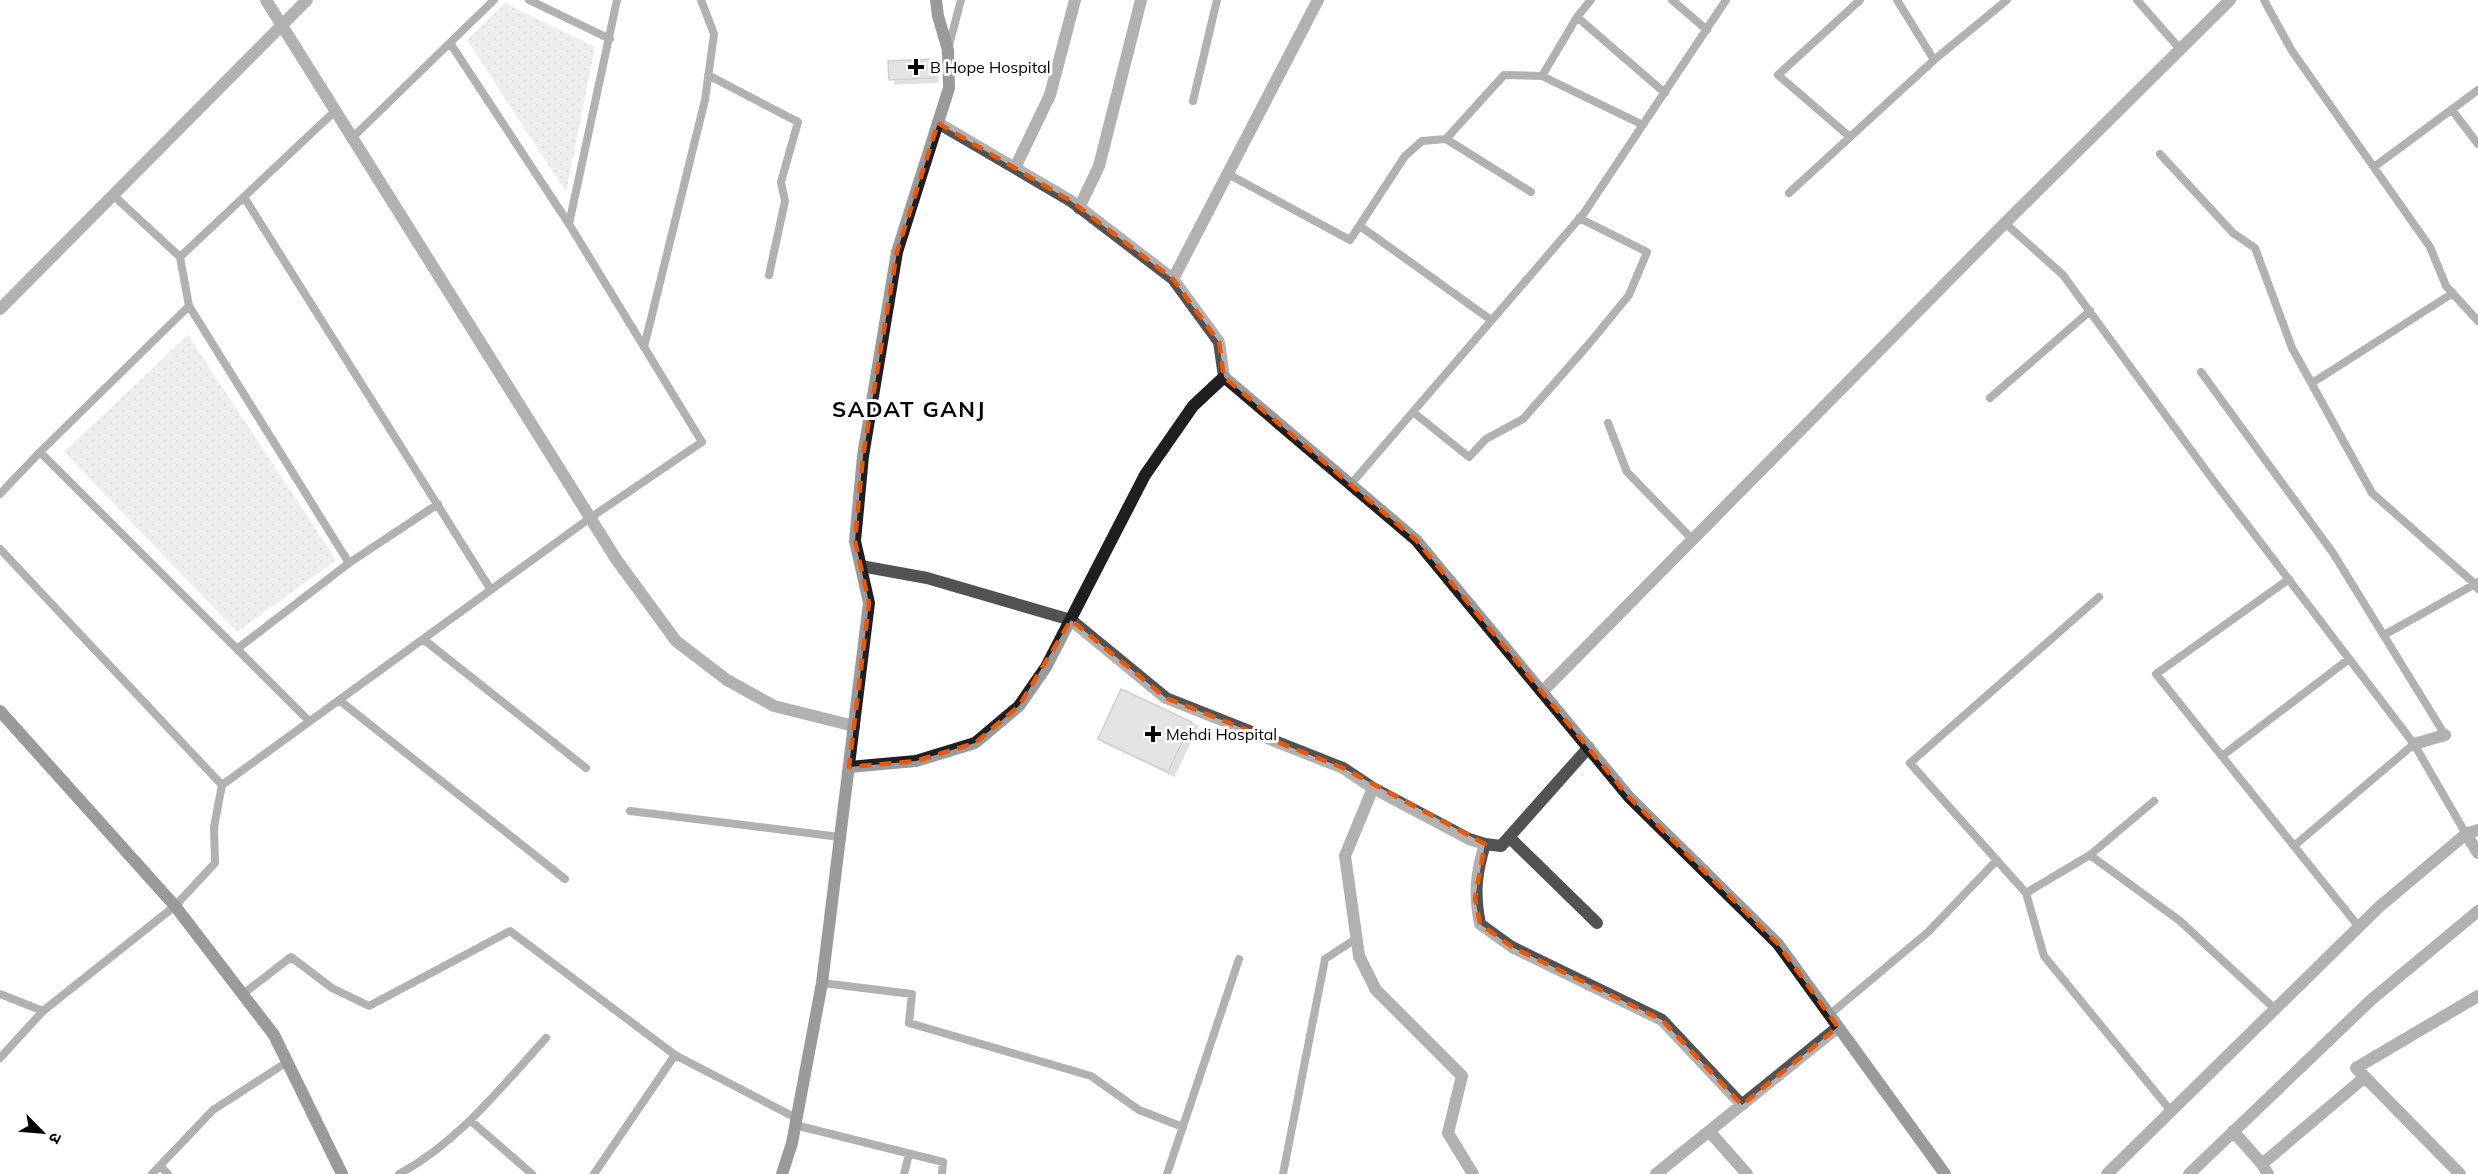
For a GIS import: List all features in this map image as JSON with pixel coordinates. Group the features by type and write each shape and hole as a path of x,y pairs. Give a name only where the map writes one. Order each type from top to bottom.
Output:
{"street":[{"path":"266,0 616,559 676,641 727,680 774,706 854,726"},
{"path":"0,309 307,0"},
{"path":"782,1174 796,1122 822,983 869,603 855,541 863,456 897,252 949,88 948,50 936,0"},
{"path":"1015,168 1050,95 1075,0"},
{"path":"1079,208 1099,166 1141,0"},
{"path":"1173,279 1318,0"},
{"path":"1542,692 2230,0"},
{"path":"938,123 1079,208 1173,279 1219,342 1224,377 1416,540 1629,797 1778,944 1945,1174"},
{"path":"849,767 916,761 975,743 1019,706 1046,667 1145,474 1193,406 1224,377"},
{"path":"861,566 927,578 1071,620 1166,698 1343,768 1373,789 1469,839 1485,844 1501,846 1589,747"},
{"path":"0,711 175,906 274,1035 342,1174"},
{"path":"2414,744 2445,735"},
{"path":"1373,789 1345,856 1359,956 1376,990 1462,1076 1448,1133 1473,1174"},
{"path":"2108,1174 2379,907 2472,832 2478,854"},
{"path":"1509,837 1597,923"},
{"path":"1485,844 1478,868 1475,898 1480,924 1512,947 1662,1020 1742,1105"},
{"path":"2189,1174 2371,1000 2478,911"},
{"path":"2460,1174 2356,1068 2478,996"},
{"path":"1656,1174 1838,1027"},
{"path":"2233,1131 2265,1169 2365,1077"},
{"path":"1709,1131 1747,1174"}],"lane":[{"path":"352,138 494,0"},
{"path":"529,0 610,39"},
{"path":"569,224 617,0"},
{"path":"644,347 705,100 714,34 701,0"},
{"path":"948,50 961,0"},
{"path":"1193,101 1217,0"},
{"path":"1542,76 1577,17 1591,0"},
{"path":"1672,0 1707,30"},
{"path":"1351,484 1579,218 1726,0"},
{"path":"1850,137 1778,75 1860,0"},
{"path":"1897,0 1934,60"},
{"path":"1790,193 1934,60 2007,0"},
{"path":"2136,0 2180,49"},
{"path":"2264,0 2292,51 2430,247 2446,286 2478,321"},
{"path":"1577,17 1665,93"},
{"path":"0,1058 43,1011 175,906 216,863 214,827 222,784 590,518 702,442 569,224 450,43"},
{"path":"708,75 798,122 781,182 785,201 769,275"},
{"path":"1446,139 1504,75 1542,76 1643,125"},
{"path":"2374,167 2478,90"},
{"path":"2452,110 2478,144"},
{"path":"180,257 335,111"},
{"path":"1228,174 1350,240 1405,156 1422,141 1446,139 1531,192"},
{"path":"2160,154 2233,233 2255,248 2292,348 2372,493 2477,585 2384,635"},
{"path":"113,195 180,257 189,306 349,563"},
{"path":"244,197 491,590"},
{"path":"1413,412 1469,458 1486,439 1523,418 1588,345 1629,296 1647,252 1579,218"},
{"path":"2006,223 2063,275 2414,744 2472,832"},
{"path":"1360,226 1491,320"},
{"path":"2312,383 2453,293"},
{"path":"0,495 40,452 189,306"},
{"path":"1990,398 2090,311"},
{"path":"2201,372 2333,553 2445,735"},
{"path":"1608,423 1627,472 1693,540"},
{"path":"40,452 309,721"},
{"path":"237,649 349,563 438,504"},
{"path":"0,549 222,784"},
{"path":"2289,579 2156,674 2359,927"},
{"path":"2099,597 1910,763 2026,893 2044,956 2171,1111"},
{"path":"423,639 586,768"},
{"path":"2222,756 2349,658"},
{"path":"339,700 565,879"},
{"path":"2294,846 2414,744"},
{"path":"2026,893 2090,855 2154,801"},
{"path":"630,811 840,837"},
{"path":"2090,855 2180,921 2275,1009"},
{"path":"1829,1015 1928,932 1997,860"},
{"path":"243,994 291,957 332,988 369,1006 510,931 675,1054 796,1122 943,1162 942,1174"},
{"path":"1283,1174 1325,959 1357,938"},
{"path":"1167,1174 1239,959"},
{"path":"822,983 912,994 909,1023 1091,1076 1139,1110 1183,1127"},
{"path":"0,994 43,1011"},
{"path":"399,1174 421,1162 471,1121 546,1038"},
{"path":"594,1174 675,1054"},
{"path":"152,1174 213,1110 287,1062"},
{"path":"471,1121 532,1174"},
{"path":"904,1174 909,1154"},
{"path":"160,1166 168,1174"}],"highlighted area":[{"path":"938,123 1071,201 1173,279 1219,342 1224,377 1416,540 1629,797 1778,944 1838,1027 1742,1105 1662,1020 1512,947 1480,924 1475,898 1485,844 1343,768 1166,698 1071,620 1019,706 975,743 916,761 849,767 869,603 855,541 863,456 897,252"}],"shaded area":[{"path":"505,3 595,47 566,192 467,40"},
{"path":"188,335 336,560 237,632 64,452"}],"building":[{"path":"931,59 932,78 889,80 888,61"},
{"path":"1121,689 1192,722 1168,772 1098,739"}],"place":[{"name":"B Hope Hospital","path":"916,67"},
{"name":"Mehdi Hospital","path":"1153,734"}],"district":[{"name":"SADAT GANJ","path":"909,409"}]}
